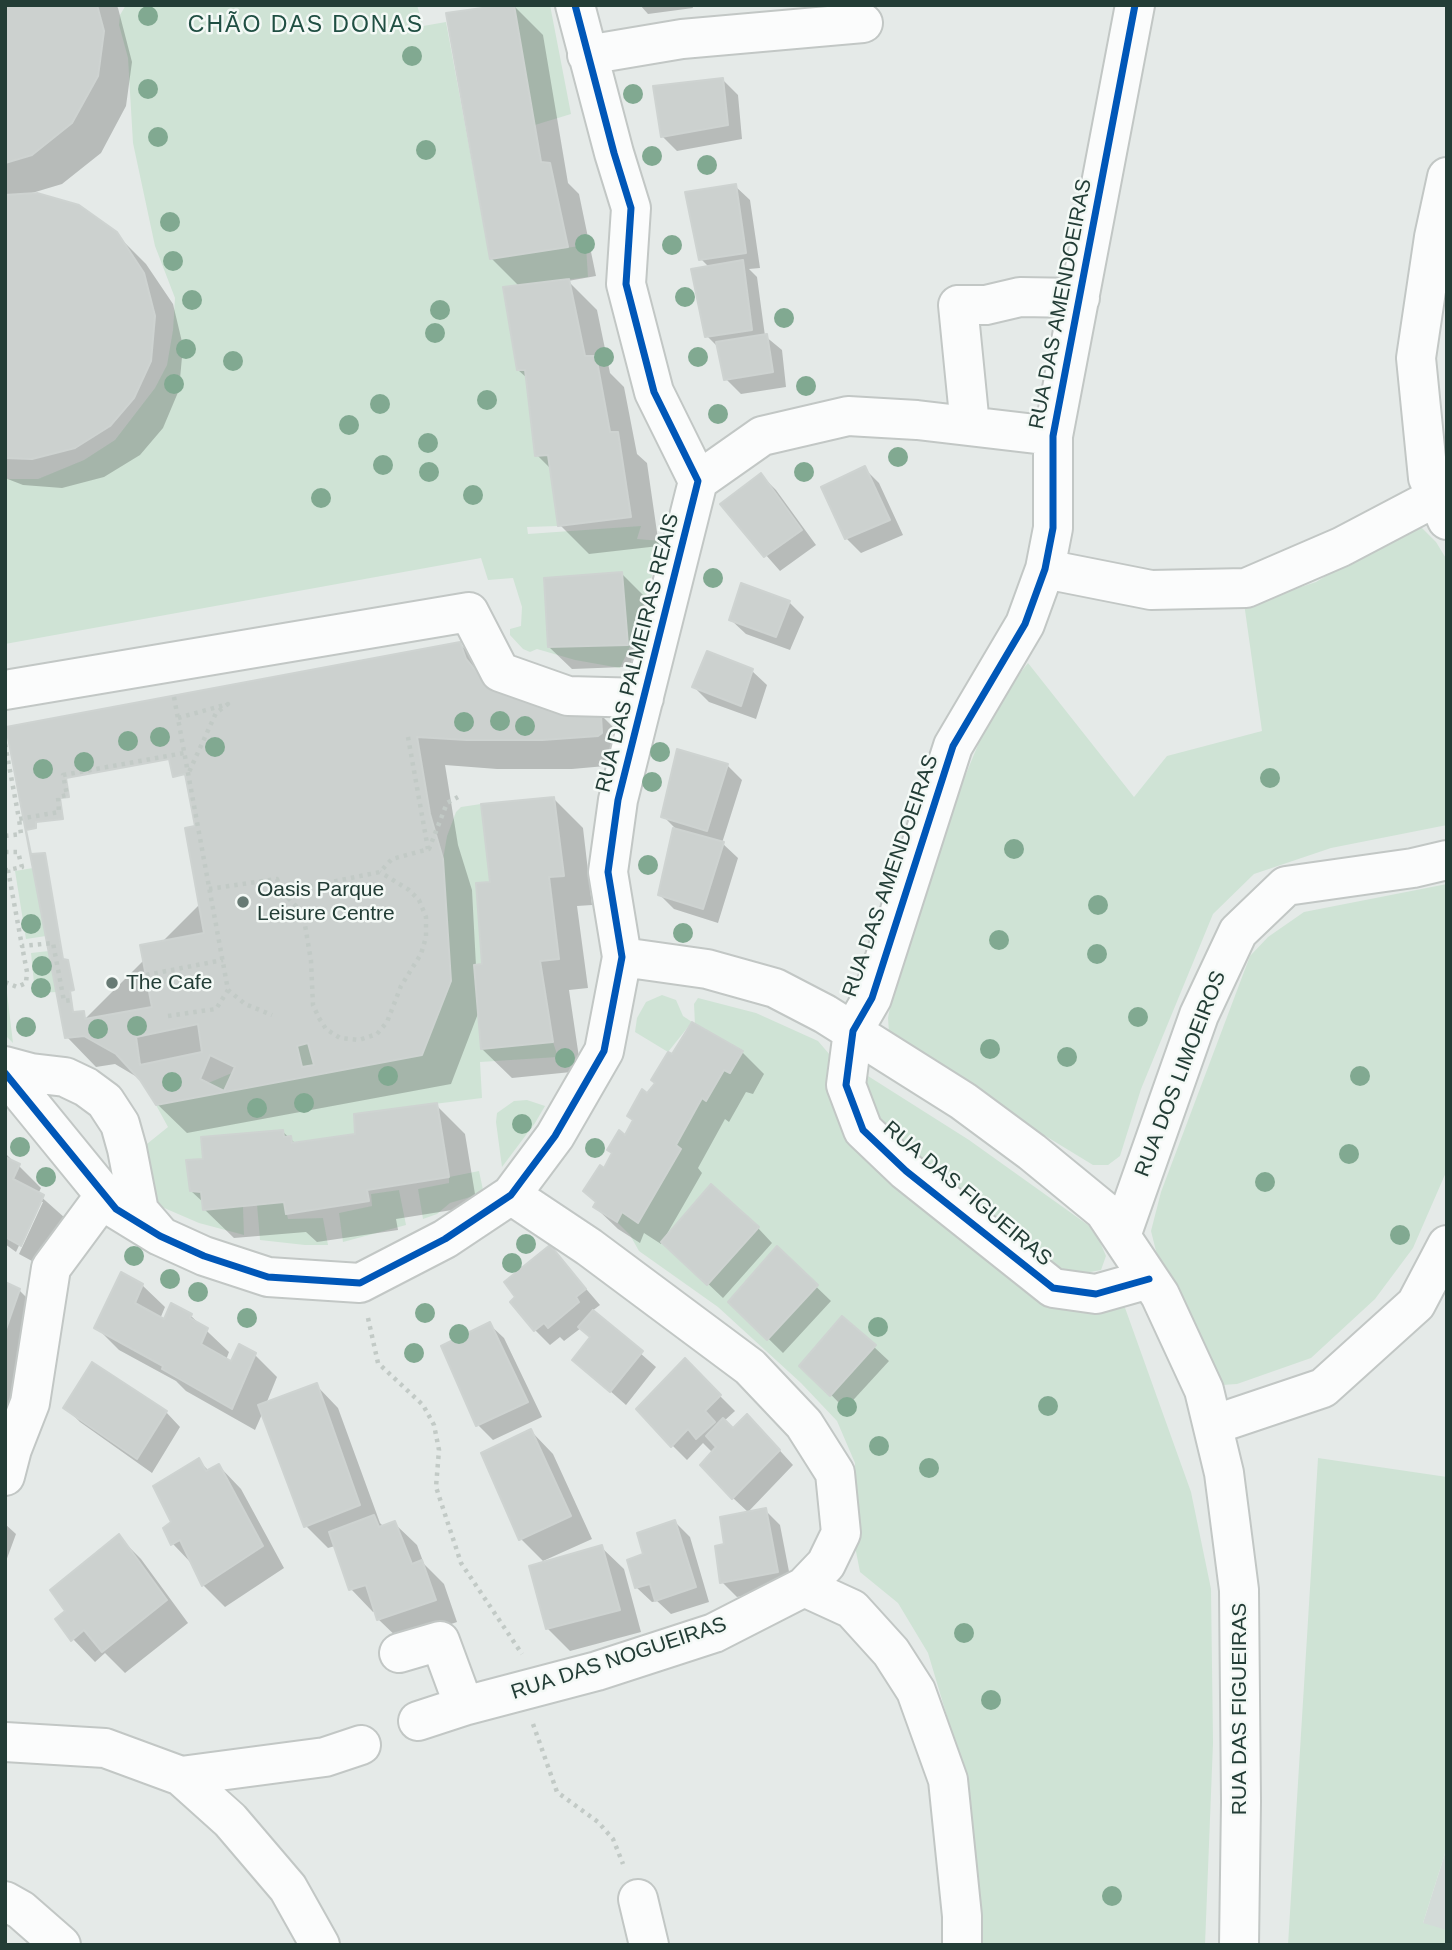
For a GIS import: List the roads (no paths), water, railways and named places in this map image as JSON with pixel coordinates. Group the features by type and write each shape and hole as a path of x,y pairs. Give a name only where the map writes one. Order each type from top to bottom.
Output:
{"street":[{"path":"575,5 631,208 626,284 654,392 698,481 762,436 848,416 918,419 1053,436"},
{"name":"RUA DAS AMENDOEIRAS","path":"853,1031 872,998 953,746 1025,624 1045,569 1053,528 1053,436 1135,5"},
{"path":"587,55 682,39 863,23"},
{"path":"1045,569 1151,590 1246,588 1442,508 1428,478 1416,358 1434,237 1447,177"},
{"path":"970,426 958,304 986,305 1020,297 1080,298"},
{"name":"RUA DAS PALMEIRAS REAIS","path":"160,1236 204,1256 268,1277 360,1283 445,1238 512,1195 555,1136 604,1051 622,957 608,872 618,800 698,481"},
{"name":"RUA DAS PALMEIRAS REAIS","path":"5,690 469,612 500,672 568,696 644,698"},
{"name":"RUA DOS LIMOEIROS","path":"1121,1237 1199,1015 1237,932 1286,886 1413,869 1447,860"},
{"name":"RUA DAS FIGUEIRAS","path":"622,957 707,969 775,988 853,1031 963,1101 1032,1152 1104,1211 1160,1295 1204,1390 1224,1473 1239,1590 1240,1945"},
{"name":"RUA DAS FIGUEIRAS","path":"853,1031 846,1085 863,1130 906,1171 1053,1288 1096,1294 1149,1279"},
{"path":"5,1066 31,1073 65,1077 86,1087 105,1101 120,1124 124,1136 139,1211 160,1236"},
{"path":"5,1073 116,1209 160,1236"},
{"path":"5,1476 12,1449 30,1403 51,1268 105,1195"},
{"name":"RUA DAS NOGUEIRAS","path":"418,1721 597,1671 715,1633 804,1587 826,1564 841,1533 835,1473 804,1424 739,1359 589,1247 512,1195"},
{"path":"1213,1425 1323,1388 1416,1304 1447,1245"},
{"path":"804,1587 852,1609 891,1652 916,1692 948,1780 962,1916 962,1945"},
{"path":"399,1653 440,1641 464,1706"},
{"path":"5,1742 105,1748 181,1776 230,1820 288,1888 320,1945"},
{"path":"181,1776 325,1757 361,1745"},
{"path":"638,1899 649,1945"},
{"path":"5,1901 21,1910 61,1945"}],"place":[{"name":"Oasis Parque Leisure Centre","path":"243,902"},
{"name":"The Cafe","path":"112,983"}],"district":[{"name":"CHÃO DAS DONAS","path":"306,26"}]}
